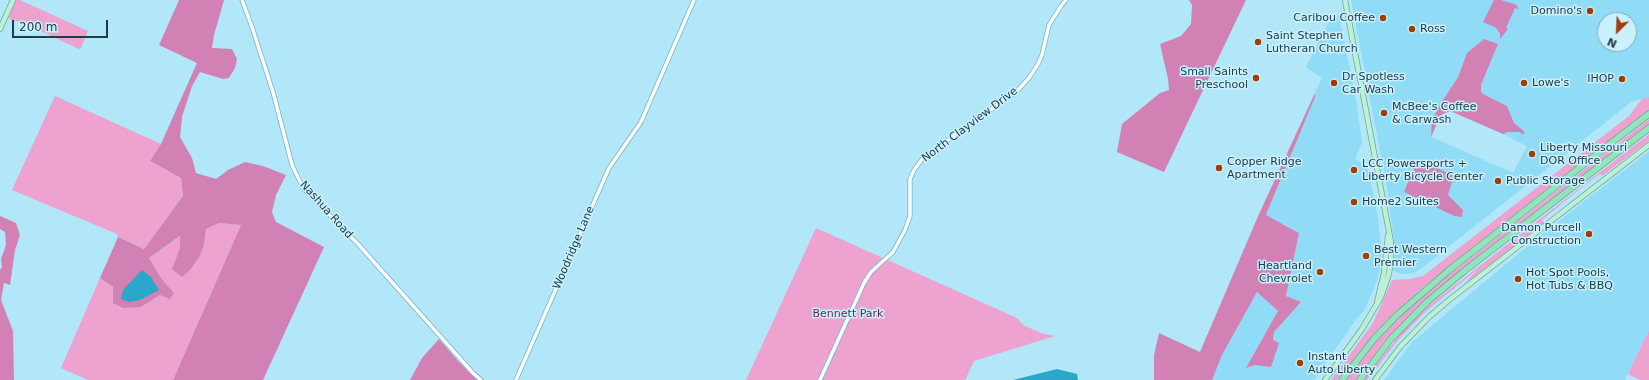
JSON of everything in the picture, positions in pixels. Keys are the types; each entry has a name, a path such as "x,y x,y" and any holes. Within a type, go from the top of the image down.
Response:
{"highway":[{"path":"1342,380 1374,339 1397,314 1448,271 1649,114"},
{"path":"1360,380 1390,340 1427,302 1463,272 1649,128"}],"main road":[{"path":"0,30 13,0"},
{"path":"1325,380 1362,329 1377,302 1384,273 1388,234 1345,0"},
{"path":"1375,380 1400,347 1449,300 1649,145"}],"street":[{"name":"Nashua Road","path":"242,0 273,92 292,165 303,188 358,244 481,380"},
{"name":"Woodridge Lane","path":"516,380 609,168 640,122 694,0"},
{"name":"North Clayview Drive","path":"820,380 864,283 871,272 893,252 905,230 910,216 910,179 914,170 923,158 1017,91 1029,78 1042,55 1049,25 1066,0"}],"shaded area":[{"path":"179,0 224,0 214,35 212,48 232,49 237,59 235,68 229,78 223,79 200,72 192,86 182,117 180,137 192,158 196,173 216,179 228,170 245,162 263,166 286,175 276,195 272,212 276,222 324,247 263,380 173,380 241,225 219,223 206,229 204,245 199,257 190,270 182,277 172,269 180,248 180,236 149,258 161,278 174,293 170,299 160,295 141,307 123,308 113,303 113,287 100,278 118,237 144,249 183,196 181,178 150,161 161,144 197,63 159,45"},
{"path":"1189,0 1246,0 1164,172 1117,152 1122,124 1160,93 1169,90 1160,44 1181,36 1191,24 1192,5"},
{"path":"1351,0 1649,0 1649,97 1631,102 1414,273 1402,274 1393,270 1395,249 1387,187","holes":["1498,44 1481,85 1481,90 1483,94 1507,106 1514,123 1524,131 1524,135 1519,132 1508,132 1503,134 1527,146 1513,173 1432,137 1432,120 1458,77 1467,53","1454,175 1448,195 1462,217 1454,216 1404,192"]},
{"path":"1494,0 1501,0 1517,5 1518,9 1515,8 1506,28 1508,29 1500,39 1500,33 1495,27 1483,22"},
{"path":"1339,15 1356,99 1362,143 1355,159 1367,166 1377,211 1381,245 1381,261 1377,281 1364,311 1357,318 1314,380 1212,380 1222,355 1257,292 1278,311 1247,368 1255,365 1273,340 1274,332 1301,302 1286,296 1299,233 1266,216 1315,97 1315,92 1322,78 1306,67 1328,24 1333,18"},
{"path":"1484,39 1498,44 1481,85 1481,91 1483,94 1507,106 1514,123 1524,131 1524,135 1519,132 1508,132 1503,134 1450,111 1441,115 1431,137 1432,120 1458,77 1467,53"},
{"path":"1315,93 1315,97 1266,215 1299,233 1286,296 1301,302 1274,332 1273,340 1279,343 1271,367 1255,365 1246,368 1278,311 1257,292 1222,355 1212,380 1154,380 1154,355 1159,333 1200,352 1259,214"},
{"path":"1649,151 1649,330 1625,380 1384,380 1411,343 1537,238"},
{"path":"1418,159 1454,176 1448,195 1463,210 1462,217 1454,216 1404,192"},
{"path":"0,216 16,223 20,235 15,250 10,285 4,283 1,300 13,331 14,380 0,380 0,270 2,267 1,259 6,245 5,232 0,229"},
{"path":"142,270 151,277 159,290 140,300 129,302 121,299 123,290"},
{"path":"439,339 477,380 410,380 422,358"},
{"path":"1057,369 1077,374 1078,380 1013,380"}],"green space":[{"path":"16,0 20,0 88,31 81,48 79,49 21,22 11,20 9,17"},
{"path":"55,96 161,144 150,161 181,178 183,196 144,249 118,237 117,234 12,190"},
{"path":"1649,97 1649,110 1422,288 1395,312 1377,331 1337,380 1331,380 1373,323 1392,280 1410,279 1423,276 1629,116 1642,99"},
{"path":"1649,119 1649,124 1436,291 1418,307 1379,350 1358,380 1346,380 1379,337 1422,296"},
{"path":"1649,134 1649,141 1602,176 1600,174 1581,188 1542,220 1545,223 1462,286 1479,268 1424,313 1399,339 1367,380 1364,380 1401,333 1427,307"},
{"path":"219,223 241,225 173,380 88,380 61,368 100,278 141,307 160,295 174,293 161,278 149,258 181,236 180,248 172,269 190,270 204,245 206,229"},
{"name":"Bennett Park","path":"816,228 1017,318 1023,325 1041,333 1055,336 974,361 965,380 746,380"},
{"path":"1649,330 1649,380 1640,380 1628,374"}],"place":[{"name":"Domino's","path":"1590,11"},
{"name":"Caribou Coffee","path":"1383,18"},
{"name":"Ross","path":"1412,29"},
{"name":"Saint Stephen Lutheran Church","path":"1258,42"},
{"name":"Small Saints Preschool","path":"1256,78"},
{"name":"IHOP","path":"1622,79"},
{"name":"Dr Spotless Car Wash","path":"1334,83"},
{"name":"Lowe's","path":"1524,83"},
{"name":"McBee's Coffee & Carwash","path":"1384,113"},
{"name":"Liberty Missouri DOR Office","path":"1532,154"},
{"name":"Copper Ridge Apartment","path":"1219,168"},
{"name":"LCC Powersports + Liberty Bicycle Center","path":"1354,170"},
{"name":"Public Storage","path":"1498,181"},
{"name":"Home2 Suites","path":"1354,202"},
{"name":"Damon Purcell Construction","path":"1589,234"},
{"name":"Best Western Premier","path":"1366,256"},
{"name":"Heartland Chevrolet","path":"1320,272"},
{"name":"Hot Spot Pools, Hot Tubs & BBQ","path":"1518,279"},
{"name":"Instant Auto Liberty","path":"1300,363"}]}
